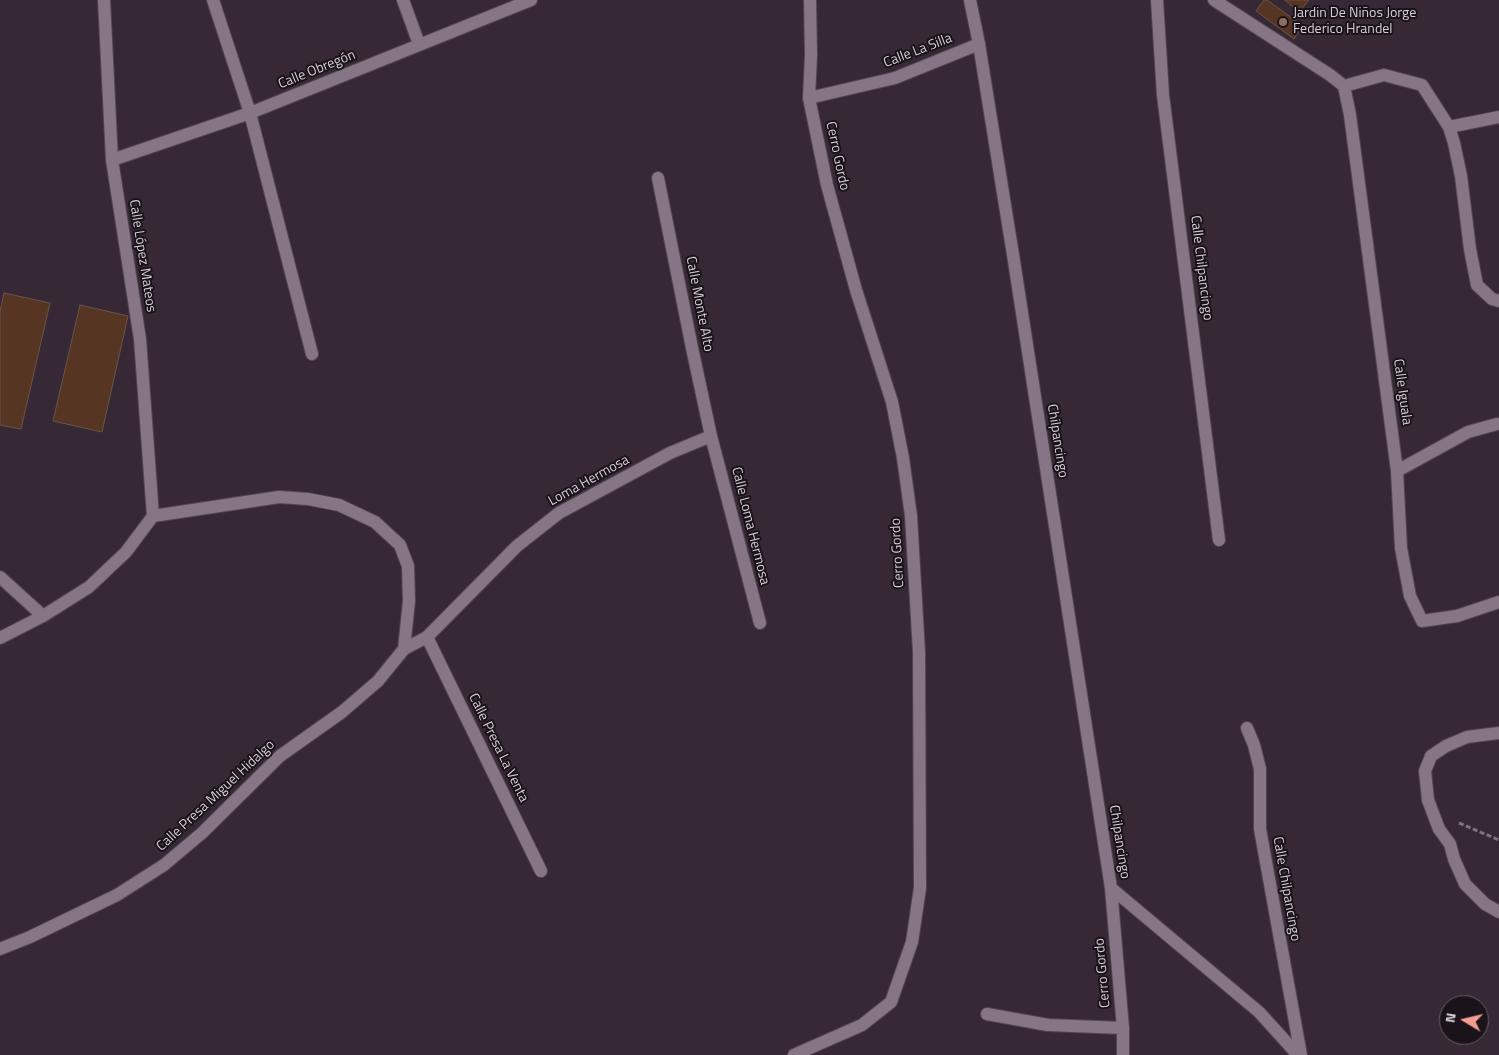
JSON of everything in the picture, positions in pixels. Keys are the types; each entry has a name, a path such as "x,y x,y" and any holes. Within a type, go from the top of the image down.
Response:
{"street":[{"name":"Calle López Mateos","path":"104,0 112,160 140,338 153,516"},
{"path":"213,0 250,113 312,354"},
{"path":"403,0 419,44"},
{"name":"Calle Obregón","path":"112,160 250,113 531,0"},
{"name":"Cerro Gordo","path":"794,1055 862,1025 891,1002 912,942 920,888 919,652 911,516 903,458 892,402 856,290 827,185 809,98 810,0"},
{"name":"Chilpancingo","path":"970,0 979,44 1111,888"},
{"name":"Calle Chilpancingo","path":"1157,0 1164,95 1219,540"},
{"path":"1214,0 1344,86 1384,75 1422,85 1449,127 1454,143 1477,285 1492,299 1499,301"},
{"name":"Calle La Silla","path":"809,98 895,78 979,44"},
{"name":"Calle Iguala","path":"1344,86 1350,115 1397,471 1401,548 1410,596 1422,621 1457,616 1499,602"},
{"path":"1449,127 1499,118"},
{"name":"Calle Monte Alto","path":"658,178 692,348 712,436"},
{"path":"1397,471 1468,432 1498,424"},
{"name":"Calle Loma Hermosa","path":"712,436 760,623"},
{"name":"Loma Hermosa","path":"404,649 427,638 517,546 559,513 670,453 712,436"},
{"path":"0,638 43,616 89,587 126,552 153,516 279,497 308,498 338,506 375,522 400,545 408,566 409,601 404,649"},
{"path":"0,577 43,616"},
{"name":"Calle Presa La Venta","path":"427,638 541,871"},
{"name":"Calle Presa Miguel Hidalgo","path":"0,949 30,937 116,895 164,865 202,833 280,756 342,712 378,681 404,649"},
{"name":"Calle Chilpancingo","path":"1247,728 1254,745 1260,769 1260,829 1299,1055"},
{"path":"1499,733 1468,737 1446,746 1431,756 1425,771 1428,800 1439,829 1450,844 1454,859 1465,884 1485,904 1499,912"},
{"path":"1111,888 1259,1012 1299,1055"},
{"name":"Cerro Gordo","path":"1111,888 1123,1028 1123,1055"},
{"path":"987,1014 1048,1025 1123,1028"}],"path":[{"path":"1434,816 1468,825 1499,840"}],"building":[{"path":"1264,0 1267,0 1303,26 1294,39 1256,11"},
{"path":"1285,0 1309,0 1299,12"},
{"path":"4,293 50,303 21,429 0,425 0,312"},
{"path":"80,305 128,316 102,432 53,421"}],"place":[{"name":"Jardin De Niños Jorge Federico Hrandel","path":"1283,22"}]}
